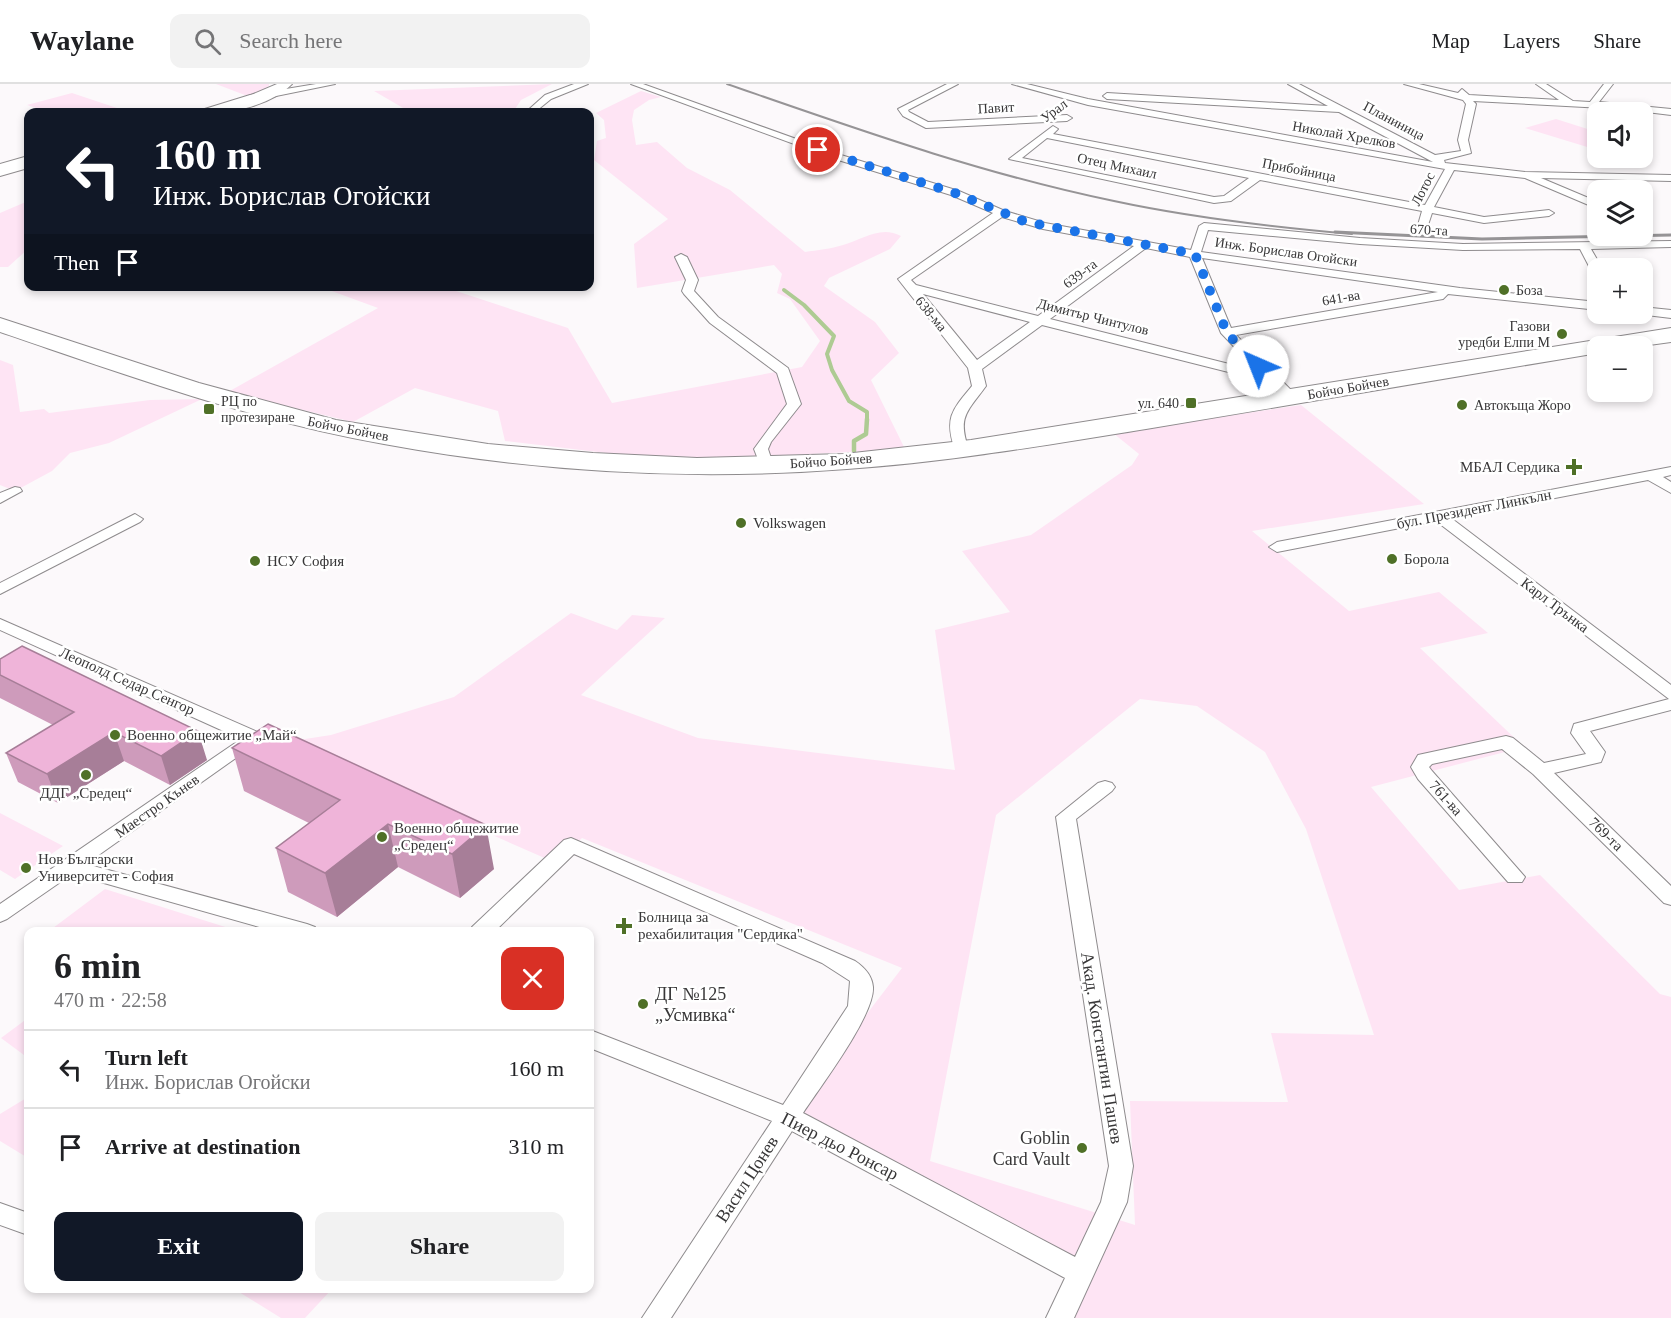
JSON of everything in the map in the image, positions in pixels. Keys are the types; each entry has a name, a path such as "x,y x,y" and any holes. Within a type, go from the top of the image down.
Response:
{"highway":[{"name":"Бойчо Бойчев","path":"0,325 251,406 383,437 499,453 634,464 825,462 962,450 1671,335"}],"street":[{"path":"255,98 273,84"},
{"path":"228,108 286,84"},
{"path":"216,108 331,84"},
{"path":"534,108 539,101 552,94 584,84"},
{"name":"Инж. Борислав Огойски","path":"635,84 838,157 955,193 1001,213 1044,226 1195,254 1460,292 1587,305"},
{"name":"Павит","path":"954,84 903,110 926,125 1067,118"},
{"name":"Николай Хрелков","path":"1016,84 1451,167 1525,175 1671,178"},
{"name":"Урал","path":"1014,159 1111,84"},
{"name":"Планиница","path":"1292,84 1451,167"},
{"path":"1408,84 1467,98 1587,105"},
{"path":"1454,84 1467,98"},
{"path":"1540,84 1570,104"},
{"path":"1594,102 1609,84"},
{"path":"255,98 269,101 272,105"},
{"name":"Лотос","path":"1435,158 1466,153 1463,140 1471,106 1467,98"},
{"path":"1092,99 1345,110"},
{"path":"1653,110 1671,112"},
{"name":"Прибойница","path":"1045,135 1484,220 1549,213"},
{"name":"Отец Михаил","path":"1014,159 1214,200 1227,199 1258,176"},
{"path":"0,167 24,160"},
{"path":"0,172 24,165"},
{"name":"Лотос","path":"1423,225 1428,209 1451,167"},
{"path":"1525,175 1545,186 1587,202"},
{"name":"638-ма","path":"975,369 968,356 908,287 904,279 1001,213"},
{"name":"670-та","path":"1195,254 1201,229 1204,226 1360,241 1463,247 1671,243"},
{"name":"639-та","path":"975,369 1143,245"},
{"path":"1584,246 1590,258"},
{"path":"1195,254 1227,333 1290,398"},
{"path":"681,257 692,280 688,291 714,320 783,371 794,404 789,416 766,437 761,450 766,464"},
{"name":"Димитър Чинтулов","path":"908,287 1270,378"},
{"name":"641-ва","path":"1227,333 1460,292"},
{"path":"1653,312 1671,314"},
{"path":"962,450 955,432 955,422 957,410 979,386 975,369"},
{"name":"бул. Президент Линкълн","path":"1277,547 1671,471"},
{"path":"1650,475 1671,489"},
{"path":"0,499 15,491"},
{"name":"Карл Трънка","path":"1439,516 1671,694"},
{"path":"0,589 135,519"},
{"name":"Леополд Седар Сенгор","path":"0,624 255,738"},
{"path":"1540,770 1594,758 1596,752 1580,733 1581,728 1671,704"},
{"name":"Маестро Кънев","path":"0,914 255,738"},
{"name":"761-ва","path":"1515,877 1420,767 1425,759 1501,741 1512,746 1540,770"},
{"name":"769-та","path":"1540,770 1671,898"},
{"name":"Акад. Константин Пашев","path":"1060,1318 1114,1202 1121,1166 1066,817 1105,787"},
{"name":"Васил Цонев","path":"485,927 571,845 830,957 860,976 864,984 859,1008 656,1318"},
{"path":"70,867 289,927"},
{"name":"Пиер дьо Ронсар","path":"594,1041 788,1117 1081,1273"},
{"path":"0,1214 24,1223"}],"shaded area":[{"path":"216,84 269,84 269,86 250,97"},
{"path":"552,84 521,100 516,108 403,108 374,91"},
{"path":"641,91 661,97 649,100 634,110 632,120 636,145 657,142 687,168 730,190 805,252 838,246 879,232 901,236 890,249 829,278 824,286 875,322 899,353 871,380 905,449 732,458 623,455 505,441 498,411 415,388 353,422 228,392 378,308 332,291 456,291 568,328 612,403 802,367 820,341 790,299 777,293 782,274 774,265 637,288 634,244 668,219 594,160 597,141 606,138 604,120 596,113"},
{"path":"72,93 117,108 38,108 27,105"},
{"path":"1556,119 1587,129 1587,147 1525,128"},
{"path":"24,203 24,253 8,267 0,267 0,213"},
{"path":"0,360 13,365 20,412 44,409 49,413 150,400 202,399 109,443 70,453 52,471 15,491 0,485"},
{"path":"1301,405 1424,504 1252,531 1349,611 1439,592 1488,633 1420,648 1524,747 1371,787 1459,890 1540,875 1660,994 1671,997 1671,1318 1060,1318 1080,1273 788,1117 902,968 582,838 556,863 275,740 292,741 331,735 454,697 571,613 617,630 632,615 665,618 581,695 698,738 955,770 935,630 1010,612 962,551 1031,535 1132,465 1139,454 1113,433","holes":["1140,699 1197,706 1265,752 1306,829 1374,1035 1271,1033 1288,1102 1130,1101 1135,1225 930,1161 996,815"]},
{"path":"0,813 63,846 15,879 0,870"},
{"path":"105,889 225,927 54,927"},
{"path":"24,1021 24,1055 1,1038"},
{"path":"24,1099 24,1156 0,1141 0,1114"},
{"path":"240,1293 328,1293 305,1318 281,1318"}],"building":[{"path":"22,646 198,731 161,756 114,732 47,774 6,753 74,712 0,675 0,659"},
{"path":"268,724 486,825 452,854 388,824 325,873 276,848 340,800 232,748"}],"waterway":[{"path":"784,290 804,305 834,336 827,354 832,370 849,401 867,412 867,419"},
{"path":"854,451 854,441 866,434 867,419"}],"railway":[{"path":"727,84 919,149 1065,190 1203,217 1352,234"},
{"path":"1335,232 1482,239 1671,235"}],"place":[{"name":"Боза","path":"1504,290"},
{"name":"Газови уредби Елпи М","path":"1562,334"},
{"name":"ул. 640","path":"1191,403"},
{"name":"Автокъща Жоро","path":"1462,405"},
{"name":"РЦ по протезиране","path":"209,409"},
{"name":"МБАЛ Сердика","path":"1574,467"},
{"name":"Volkswagen","path":"741,523"},
{"name":"Борола","path":"1392,559"},
{"name":"НСУ София","path":"255,561"},
{"name":"Военно общежитие „Май“","path":"115,735"},
{"name":"ДДГ „Средец“","path":"86,775"},
{"name":"Военно общежитие „Средец“","path":"382,837"},
{"name":"Нов Български Университет - София","path":"26,868"},
{"name":"Болница за рехабилитация \"Сердика\"","path":"624,926"},
{"name":"ДГ №125 „Усмивка“","path":"643,1004"},
{"name":"Goblin Card Vault","path":"1082,1148"}],"route":[{"path":"818,150 955,193 1026,222 1195,254 1227,333 1258,366"}]}
